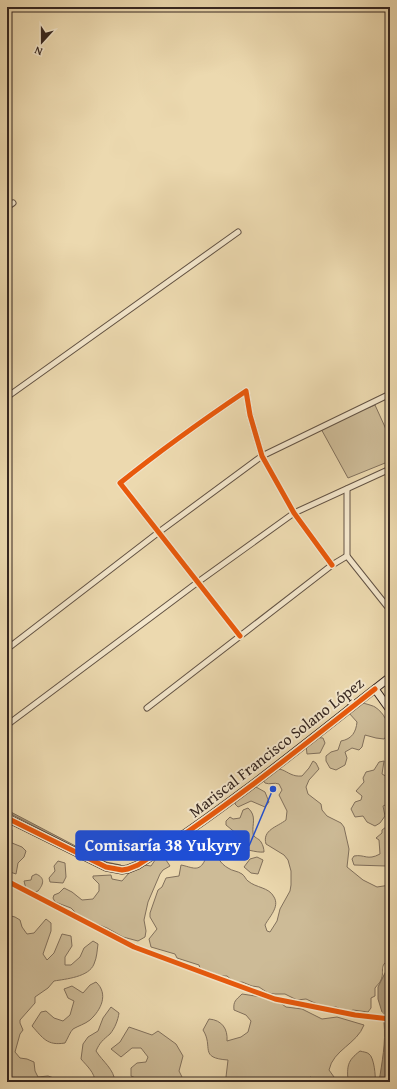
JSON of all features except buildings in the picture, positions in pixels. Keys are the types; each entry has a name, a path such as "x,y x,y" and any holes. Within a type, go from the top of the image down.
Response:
{"street":[{"path":"7,207 12,203"},
{"path":"7,397 238,232"},
{"path":"240,636 120,483 182,434 246,391 250,415 262,456 294,513 332,565"},
{"path":"7,649 159,532 262,456 390,394"},
{"path":"7,725 198,582 294,513 390,469"},
{"path":"347,489 347,556 390,610"},
{"path":"147,708 332,565 347,556"},
{"name":"Mariscal Francisco Solano López","path":"7,818 95,863 115,870 128,869 138,865 200,824 289,758 390,677"},
{"path":"375,689 390,710"}],"shaded area":[{"path":"375,405 390,438 390,461 348,478 320,427"},
{"path":"353,700 378,709 385,718 389,733 384,739 365,735 362,747 359,750 352,748 345,752 347,758 345,765 336,770 330,768 326,761 326,756 331,752 338,750 341,741 351,737 356,729 357,722 349,713 347,705"},
{"path":"310,737 323,738 325,743 320,753 307,754 306,745"},
{"path":"313,761 319,769 309,780 306,787 308,794 321,804 322,810 327,816 341,823 344,827 349,849 347,867 363,880 377,887 390,885 390,959 383,966 382,977 375,988 375,996 371,998 371,1008 368,1012 353,1010 348,1012 336,1007 326,1008 306,999 297,1000 285,994 268,993 259,987 242,982 235,983 227,976 221,976 200,968 199,965 177,958 175,954 151,947 149,939 157,929 150,917 150,913 158,890 162,887 166,878 179,876 181,865 198,868 203,864 205,860 203,856 193,858 190,857 189,854 192,845 200,844 211,848 219,860 228,868 240,873 251,883 266,889 272,894 276,904 265,925 267,931 270,932 277,921 280,909 290,891 291,871 288,860 284,855 266,844 266,835 271,829 286,820 287,811 279,795 282,790 279,784 267,784 263,780 269,773 279,769 296,776 302,776"},
{"path":"384,761 382,774 389,778 390,803 383,806 385,816 380,823 375,826 367,822 363,816 355,817 351,809 355,802 361,800 362,796 356,791 364,782 363,778 366,772 374,770 379,762"},
{"path":"246,786 256,787 265,792 269,802 265,807 251,801 238,807 235,804 238,796"},
{"path":"248,808 251,811 254,820 253,835 261,842 264,852 234,847 228,852 222,850 222,847 225,845 229,846 236,840 237,834 226,825 226,821 230,817 233,819 240,818 243,810"},
{"path":"7,810 106,862 121,866 105,863 7,812"},
{"path":"7,823 12,830 12,843 22,847 26,851 24,857 18,863 16,874 7,871"},
{"path":"386,827 390,830 390,869 386,866 354,865 352,859 354,856 372,857 380,854 379,840 376,838"},
{"path":"162,850 166,850 166,860 170,866 163,870 160,874 148,902 144,920 146,931 145,937 138,941 123,937 107,928 81,918 71,908 55,902 53,898 54,895 59,893 64,888 82,900 93,899 99,891 99,884 93,876 111,875 112,879 122,881 136,865 151,866"},
{"path":"257,857 263,860 258,874 251,873 244,867 250,859"},
{"path":"58,861 65,863 66,877 63,883 50,882 49,878 55,871 54,866"},
{"path":"36,874 43,882 40,889 35,892 26,889 24,881 31,880 32,876"},
{"path":"7,915 20,920 22,927 27,934 34,933 46,919 51,923 51,931 43,954 47,960 54,953 62,934 71,936 72,946 65,957 65,965 71,965 80,957 84,948 93,941 98,944 96,959 94,964 87,972 77,977 54,981 48,988 35,997 35,1003 20,1020 23,1030 20,1034 15,1052 20,1058 34,1062 35,1071 38,1077 48,1076 54,1078 54,1082 7,1082"},
{"path":"390,954 390,1013 382,1012 378,999 378,987 387,969"},
{"path":"96,982 100,987 103,997 100,1007 90,1020 73,1029 65,1043 59,1044 46,1040 32,1026 41,1012 46,1011 54,1018 63,1021 70,1015 74,1001 68,998 64,989 72,986 83,993 90,985"},
{"path":"242,994 275,999 286,1007 302,1009 322,1019 337,1017 364,1025 361,1032 335,1057 331,1063 329,1070 334,1077 333,1082 316,1082 311,1077 296,1082 229,1082 226,1077 228,1060 213,1057 210,1054 203,1030 209,1019 221,1023 225,1029 227,1041 241,1037 248,1032 251,1021 246,1015 234,1010 237,999"},
{"path":"111,1007 119,1013 115,1027 112,1032 100,1043 96,1051 113,1073 115,1082 95,1082 92,1073 81,1059 83,1044 88,1037 98,1031 103,1018"},
{"path":"384,1022 390,1023 390,1082 379,1082 384,1045"},
{"path":"129,1027 152,1035 158,1031 176,1044 183,1056 179,1071 184,1081 189,1082 144,1082 131,1076 131,1068 137,1063 146,1062 148,1057 141,1048 132,1048 121,1057 111,1049 120,1042"},
{"path":"360,1051 371,1056 374,1067 375,1082 348,1082 350,1061"}],"waterway":[{"path":"390,978 387,988 390,1019"}],"cycle path":[{"path":"240,636 120,483 151,459 246,391 250,415 262,456 294,513 332,565"},
{"path":"7,818 106,867 122,870 128,869 138,865 199,824 288,758 375,689"},
{"path":"7,881 134,947 275,999 355,1015 390,1019"}],"place":[{"name":"Comisaría 38 Yukyry","path":"273,789"}]}
